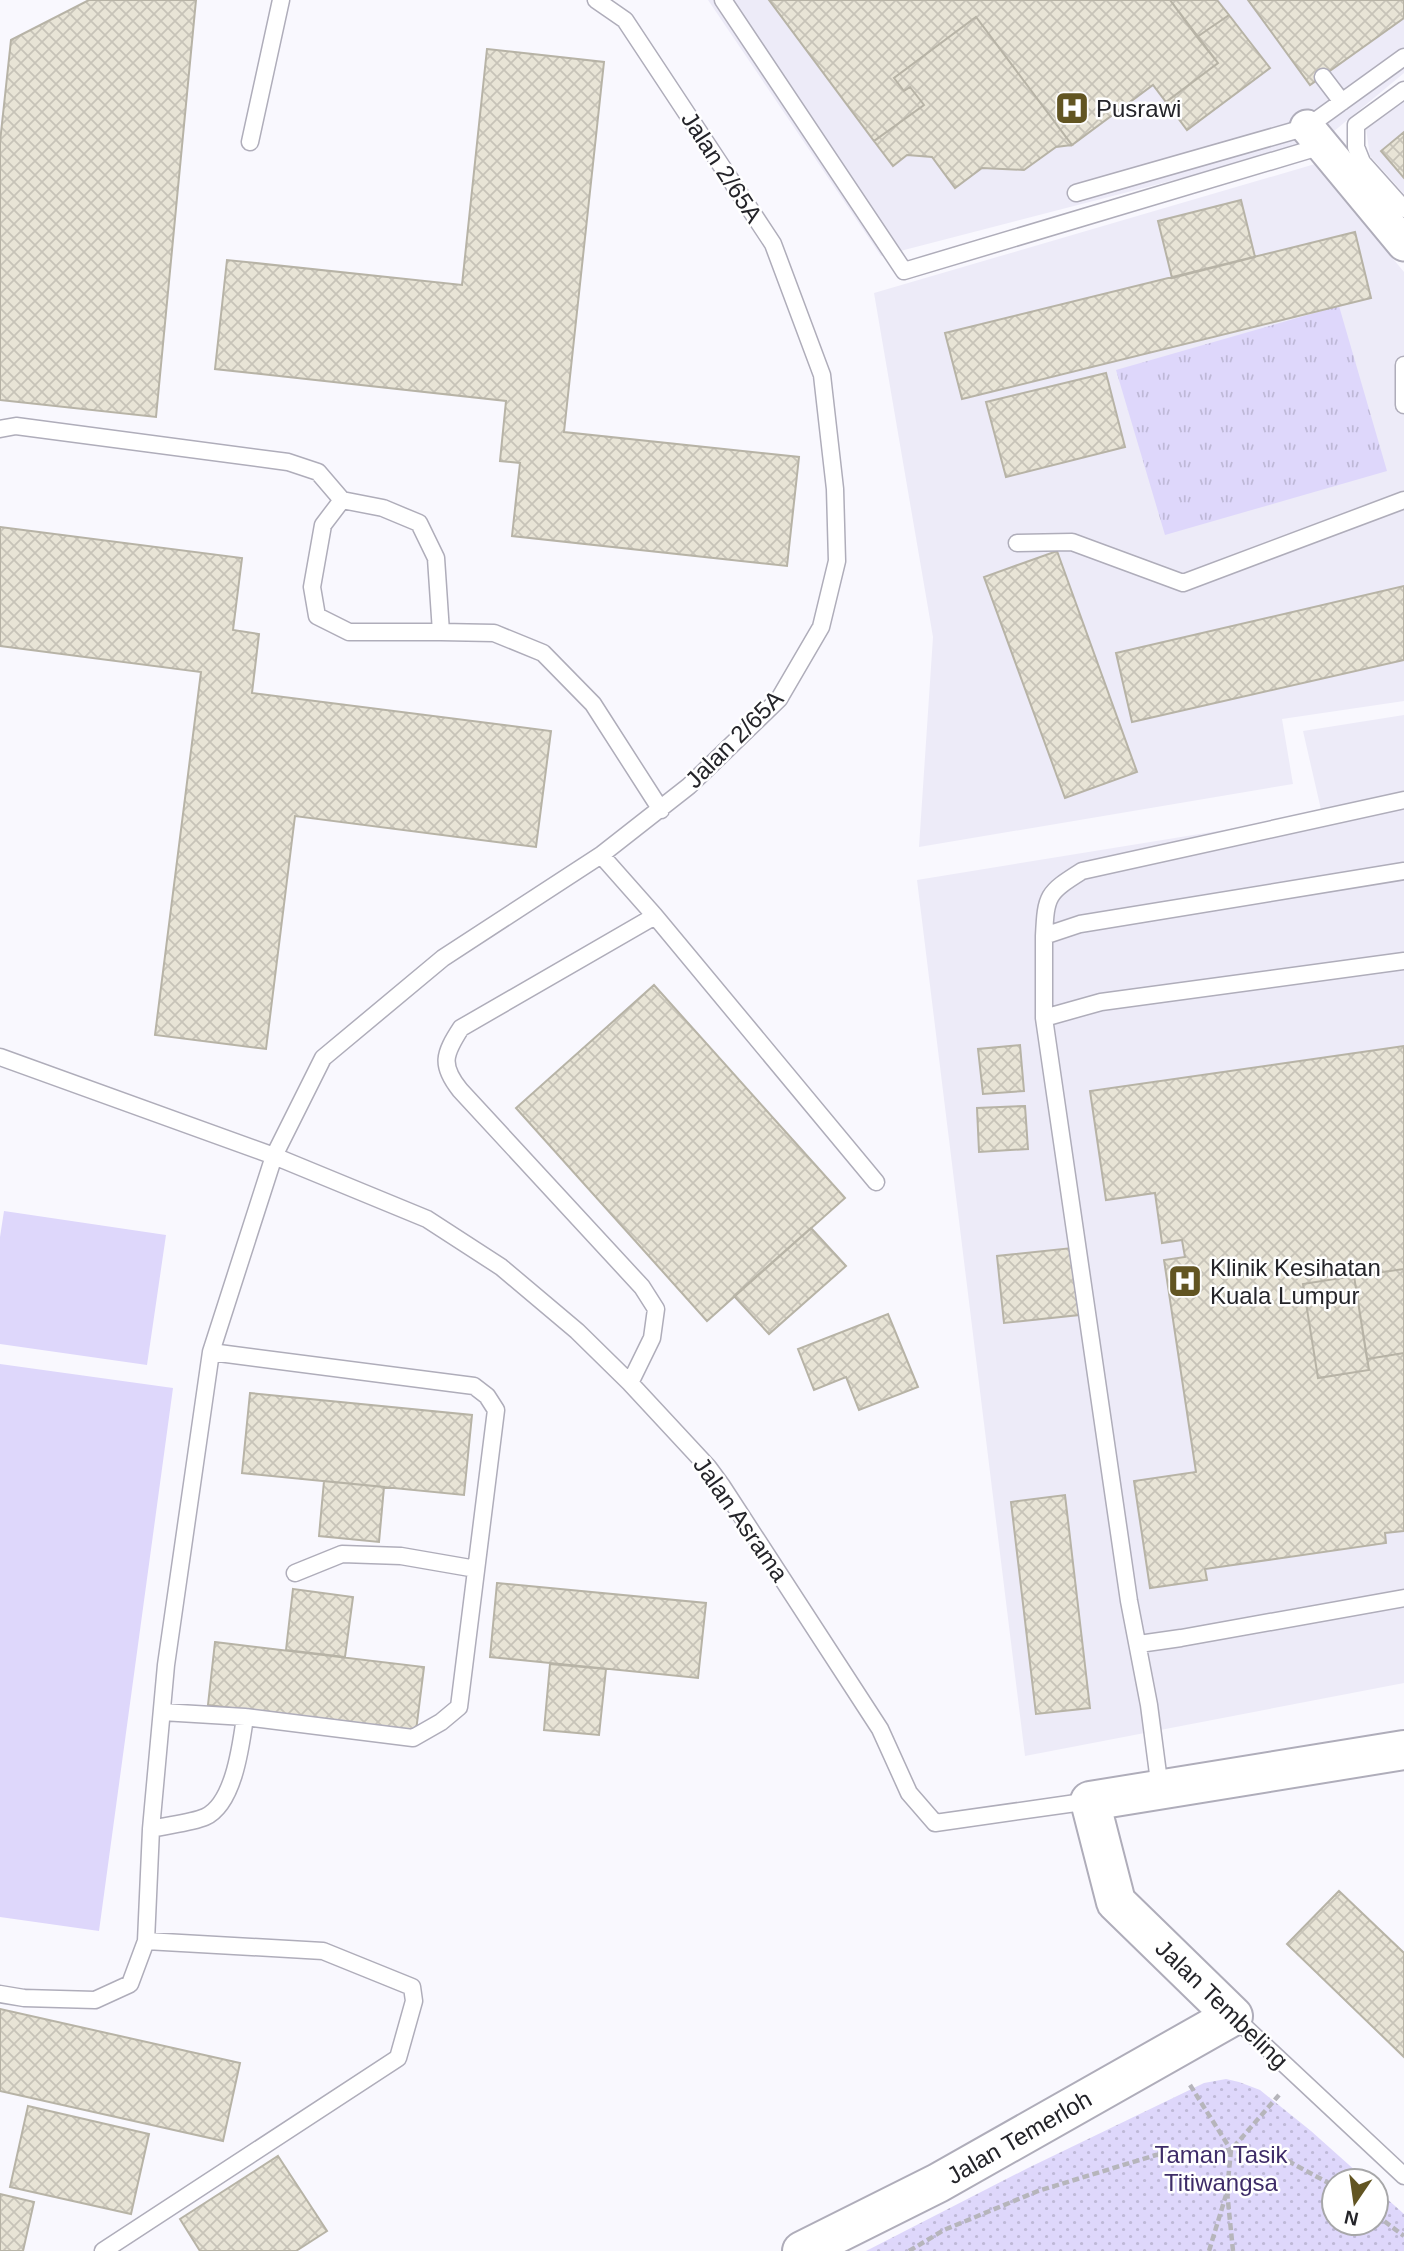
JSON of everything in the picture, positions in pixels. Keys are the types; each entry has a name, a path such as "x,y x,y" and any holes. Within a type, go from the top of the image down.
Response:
{"street":[{"path":"1315,136 1404,244"},
{"path":"1090,1801 1404,1750"},
{"name":"Jalan Tembeling","path":"1090,1801 1116,1902 1233,2016"},
{"name":"Jalan Temerloh","path":"802,2251 938,2183 1233,2016"}],"lane":[{"path":"250,142 281,0"},
{"name":"Jalan 2/65A","path":"0,1994 95,2000 130,1984 146,1941 151,1829 166,1665 211,1352 274,1156 323,1058 443,958 601,855 689,786 779,699 821,627 837,561 835,489 822,375 773,244 625,20 596,0"},
{"path":"723,0 904,271 1315,136 1342,102 1404,57"},
{"path":"1323,77 1342,102"},
{"path":"1404,90 1356,125 1356,147 1362,162 1404,209"},
{"path":"1076,193 1315,136"},
{"path":"1404,365 1404,405"},
{"path":"0,429 16,426 288,462 318,472 342,500 383,508 419,523 436,558 441,632"},
{"path":"342,500 323,525 312,587 317,616 349,632 494,633 543,653 593,704 661,810"},
{"path":"1017,543 1072,541 1183,583 1404,500"},
{"path":"1160,1789 1149,1704 1129,1601 1044,1018 1045,906 1057,887 1082,871 1404,800"},
{"path":"601,855 876,1181"},
{"path":"1044,936 1080,924 1404,871"},
{"path":"630,1383 652,1338 656,1309 642,1287 460,1090 447,1074 447,1060 450,1044 461,1028 655,916"},
{"path":"1044,1018 1101,1002 1404,961"},
{"name":"Jalan Asrama","path":"0,1057 274,1156 427,1219 501,1267 577,1331 708,1467 880,1729 909,1793 935,1823 1090,1801"},
{"path":"162,1712 245,1717 413,1738 441,1722 458,1707 496,1410 487,1396 474,1386 211,1352"},
{"path":"295,1573 342,1554 401,1556 476,1569"},
{"path":"1139,1644 1181,1639 1404,1598"},
{"path":"151,1829 207,1816 225,1799 240,1750 245,1717"},
{"path":"103,2251 398,2058 414,2001 412,1987 323,1951 146,1941"},
{"name":"Jalan Tembeling","path":"1233,2016 1404,2176"}],"path":[{"path":"1184,2076 1231,2150"},
{"path":"1209,2251 1227,2191 1231,2150 1282,2092"},
{"path":"909,2251 944,2230 1038,2191 1156,2155 1231,2150 1288,2161 1320,2178"},
{"path":"1227,2191 1233,2251"}],"shaded area":[{"name":"Pusrawi","path":"708,0 1404,0 1404,73 1321,142 881,256"},
{"path":"1404,101 1404,194 1370,156 1366,129"},
{"path":"1315,164 1404,272 1404,701 1282,719 1293,784 919,847 933,637 874,293"},
{"name":"Klinik Kesihatan Kuala Lumpur","path":"1404,715 1404,1683 1025,1756 917,880 1322,814 1303,731"}],"green space":[{"path":"1339,306 1387,471 1165,535 1116,370"},
{"path":"4,1211 166,1235 147,1365 0,1344 0,1237"},
{"path":"0,1364 173,1388 99,1931 0,1917"},
{"name":"Taman Tasik Titiwangsa","path":"1226,2079 1260,2090 1351,2167 1320,2167 1320,2237 1390,2237 1390,2202 1404,2214 1404,2251 866,2251 1028,2168 1204,2083"}],"building":[{"path":"89,0 196,0 156,417 0,400 0,142 11,40"},
{"path":"769,0 1170,0 1218,63 1166,102 1153,85 1072,145 976,17 894,78 904,91 910,87 924,105 874,141"},
{"path":"1170,0 1217,0 1229,15 1197,37"},
{"path":"1248,0 1404,0 1404,18 1310,85"},
{"path":"1229,15 1270,68 1187,130 1166,102 1218,63 1197,37"},
{"path":"976,17 1072,145 1056,147 1024,170 982,168 955,188 932,157 907,155 893,166 874,141 924,105 910,87 904,91 894,78"},
{"path":"487,49 604,62 564,432 799,457 787,566 512,536 520,463 500,461 506,401 215,369 227,260 462,285"},
{"path":"1404,132 1404,178 1381,151"},
{"path":"1241,200 1255,257 1172,278 1158,221"},
{"path":"1355,232 1371,298 962,399 945,333"},
{"path":"1106,373 1125,447 1006,477 986,402"},
{"path":"0,527 242,558 233,630 259,634 252,693 551,731 536,847 295,816 266,1049 155,1035 201,672 0,646"},
{"path":"1057,551 1137,772 1065,798 984,577"},
{"path":"1404,586 1404,660 1132,722 1116,653"},
{"path":"654,985 845,1198 707,1321 516,1108"},
{"path":"1020,1045 1024,1091 983,1094 978,1049"},
{"path":"1404,1046 1404,1531 1385,1533 1386,1543 1205,1569 1207,1580 1150,1588 1134,1481 1196,1472 1164,1260 1185,1257 1182,1240 1162,1243 1155,1193 1106,1200 1090,1091"},
{"path":"1025,1106 1028,1149 979,1152 977,1108"},
{"path":"811,1228 846,1266 769,1334 734,1296"},
{"path":"1072,1248 1079,1315 1004,1323 997,1256"},
{"path":"1404,1269 1404,1353 1367,1359 1354,1276"},
{"path":"1354,1276 1369,1370 1318,1378 1303,1284"},
{"path":"888,1314 918,1387 859,1410 846,1377 814,1390 798,1349"},
{"path":"250,1393 472,1415 464,1495 242,1473"},
{"path":"324,1481 384,1487 379,1542 319,1536"},
{"path":"1065,1495 1090,1708 1036,1714 1011,1502"},
{"path":"497,1583 706,1603 698,1678 490,1657"},
{"path":"293,1589 353,1597 345,1657 286,1650"},
{"path":"215,1642 424,1667 416,1731 208,1705"},
{"path":"550,1664 606,1669 599,1735 544,1730"},
{"path":"1339,1891 1404,1953 1404,2057 1287,1944"},
{"path":"0,2009 240,2063 223,2141 0,2091"},
{"path":"28,2106 149,2134 131,2214 10,2187"},
{"path":"278,2156 327,2231 296,2251 200,2251 180,2219"},
{"path":"0,2194 34,2202 23,2251 0,2251"}],"place":[{"name":"Pusrawi","path":"1072,108"},
{"name":"Klinik Kesihatan Kuala Lumpur","path":"1185,1281"}]}
